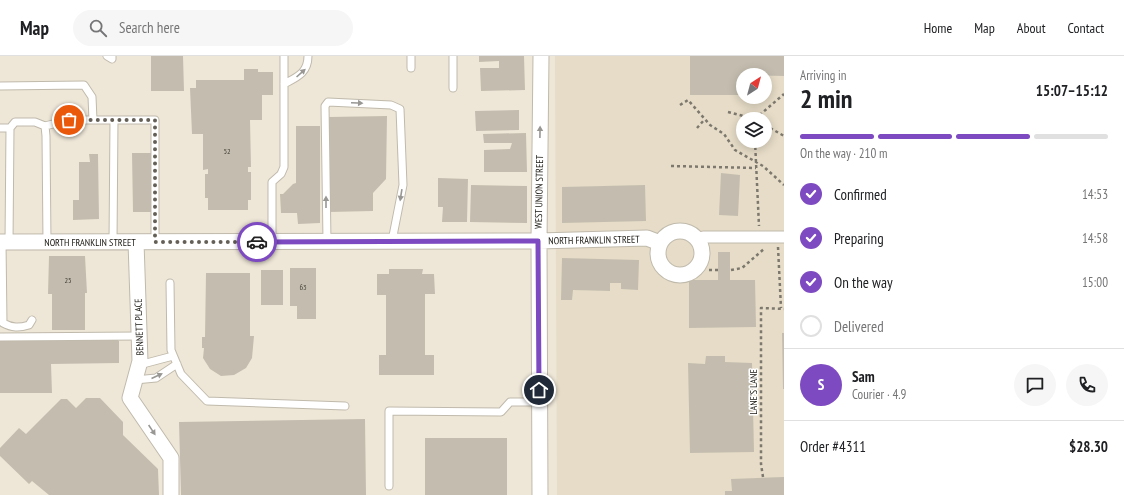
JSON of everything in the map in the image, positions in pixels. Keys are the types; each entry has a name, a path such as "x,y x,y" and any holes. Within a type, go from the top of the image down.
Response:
{"street":[{"name":"WEST UNION STREET","path":"540,495 538,241 541,56"},
{"path":"703,237 781,237"},
{"name":"NORTH FRANKLIN STREET","path":"4,242 538,241 647,238 660,243"},
{"name":"BENNETT PLACE","path":"136,242 139,336 138,365 130,398 171,458 171,495"}],"lane":[{"path":"107,56 112,59 112,56"},
{"path":"272,242 272,182 281,174 284,167 284,56"},
{"path":"284,84 296,78 306,69 308,65 308,56"},
{"path":"411,56 411,68"},
{"path":"453,56 453,88"},
{"path":"0,86 84,85 92,97 93,120"},
{"path":"326,242 325,106 328,102 391,105 400,109 403,185 392,241"},
{"path":"32,320 29,325 20,327 10,327 3,323 4,242 11,232 10,128 15,122 35,122 45,126 69,120 155,120 155,242"},
{"path":"113,242 114,120"},
{"path":"45,126 49,232 47,242"},
{"path":"0,128 10,128"},
{"path":"170,283 171,350 181,374 207,401 345,406"},
{"path":"0,337 139,336"},
{"path":"138,365 173,356"},
{"path":"135,380 156,378 177,364"},
{"path":"389,486 389,411 501,412 510,402 539,402"}],"path":[{"path":"763,112 784,94"},
{"path":"680,106 688,100 705,119 724,134 735,150 755,161 784,185"},
{"path":"728,112 736,114"},
{"path":"697,128 705,119"},
{"path":"772,129 784,136"},
{"path":"755,148 760,237"},
{"path":"671,166 756,168"},
{"path":"730,270 742,268 781,237"},
{"path":"781,237 782,309"},
{"path":"708,270 718,270"},
{"name":"LANE'S LANE","path":"763,477 761,308 782,309"}],"shaded area":[{"path":"555,56 784,56 784,495 557,495"}],"building":[{"path":"151,56 183,56 184,91 151,91"},
{"path":"479,56 524,56 525,90 481,91 480,68 499,68 499,61 479,62"},
{"path":"690,56 784,56 784,76 772,76 772,68 736,68 736,95 690,95"},
{"path":"244,69 258,69 258,72 273,72 273,95 262,95 262,120 250,120 251,167 248,167 248,172 251,172 251,200 248,200 248,210 208,210 208,198 205,198 205,174 208,174 208,169 203,170 203,134 192,134 190,88 196,88 196,80 244,80"},
{"path":"519,110 519,130 476,131 475,111"},
{"path":"387,116 386,179 373,193 373,211 329,212 329,117"},
{"path":"296,126 320,126 320,223 298,224 297,213 281,213 280,194 283,194 296,183"},
{"path":"526,133 527,172 484,172 484,150 510,149 512,143 484,143 483,134"},
{"path":"132,153 151,153 152,212 133,212"},
{"path":"89,154 98,154 99,219 73,220 73,200 79,200 79,162 90,162"},
{"path":"721,173 740,175 738,216 719,215"},
{"path":"438,178 468,179 467,222 442,222 443,207 438,207"},
{"path":"471,185 527,186 527,223 470,222"},
{"path":"645,185 646,221 562,223 562,187"},
{"path":"718,252 730,252 730,280 755,280 756,327 689,328 689,280 718,280"},
{"path":"49,256 85,256 87,293 85,293 85,330 52,330 52,294 48,294"},
{"path":"562,258 639,260 638,290 621,289 621,283 610,283 610,291 573,290 572,300 561,300"},
{"path":"290,268 316,268 316,319 297,319 297,306 290,306"},
{"path":"389,269 423,269 422,274 434,274 435,294 425,294 425,355 434,355 434,375 379,375 379,355 386,355 386,295 377,295 377,274 389,274"},
{"path":"261,270 283,270 283,305 261,305"},
{"path":"206,273 250,273 250,336 254,336 252,358 246,368 234,375 221,376 210,369 203,358 204,348 202,348 202,337 205,337"},
{"path":"782,333 784,333 784,389 783,389"},
{"path":"0,338 115,338 119,341 119,363 51,364 52,393 0,393"},
{"path":"706,356 725,356 725,362 752,363 754,452 690,453 688,363 705,364"},
{"path":"86,398 100,398 123,422 123,435 158,469 159,495 49,495 32,481 29,484 0,456 0,448 19,428 26,434 61,399 67,399 76,408"},
{"path":"365,419 366,495 181,495 179,422"},
{"path":"425,438 507,438 507,495 425,495"},
{"path":"784,477 784,495 725,495 725,491 732,491 731,479"}],"way so far":[{"path":"69,120 155,120 155,242 257,242"}],"route":[{"path":"257,242 538,241 539,390"}]}
